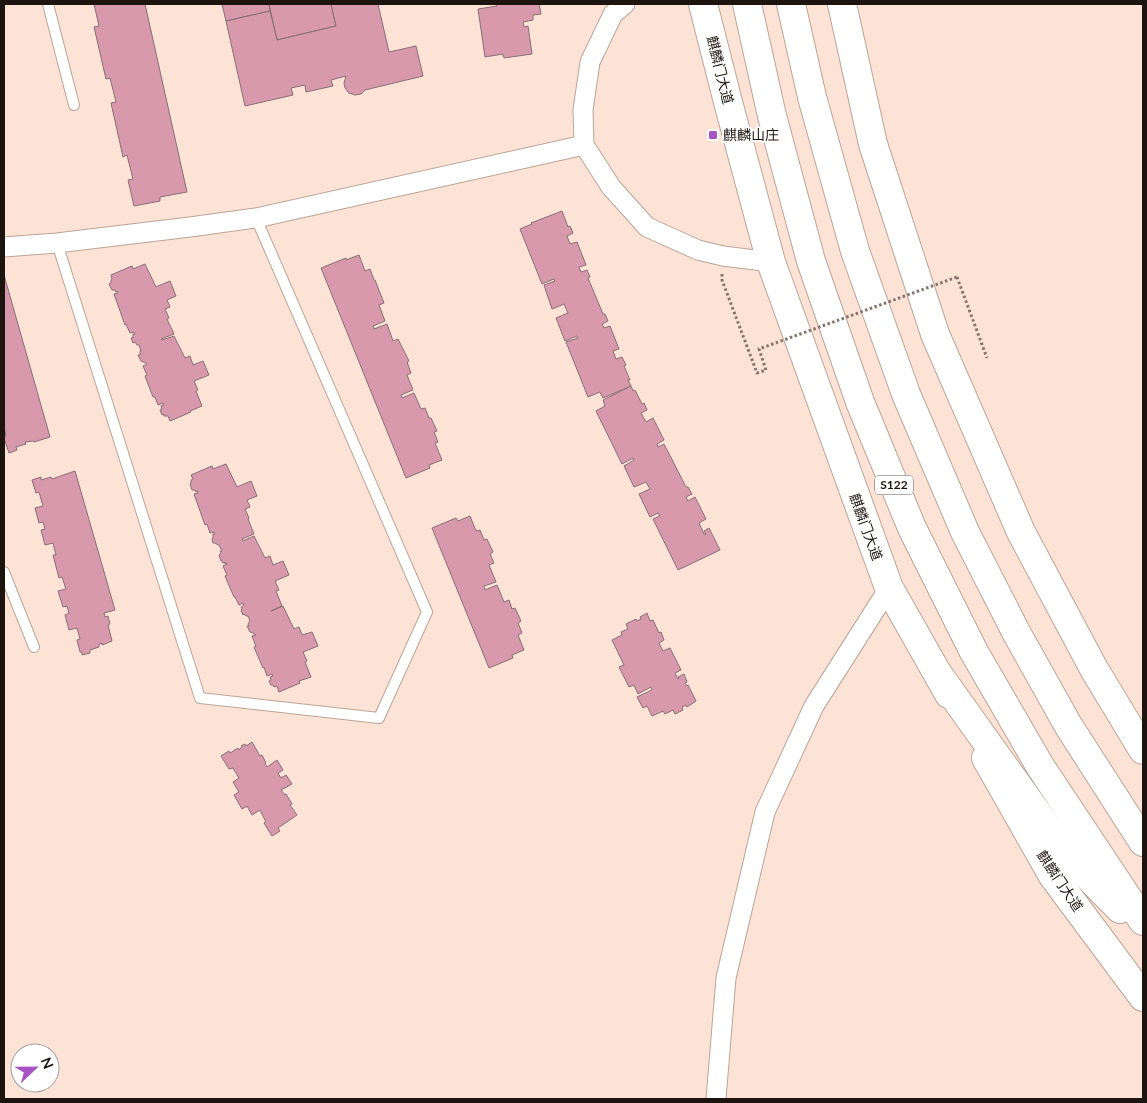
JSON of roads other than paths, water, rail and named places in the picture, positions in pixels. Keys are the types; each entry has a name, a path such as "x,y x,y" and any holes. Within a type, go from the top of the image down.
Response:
{"main road":[{"name":"麒麟门大道","path":"704,4 771,262 889,588 1053,876 1143,997"},
{"name":"S122","path":"747,4 772,116 811,261 860,402 912,528 974,652 1040,766 1143,921"},
{"path":"791,4 812,97 854,251 906,394 965,532 1016,632 1068,725 1143,842"},
{"path":"842,4 873,144 935,334 1021,532 1094,669 1143,750"},
{"path":"938,674 1068,856 1143,934"}],"street":[{"path":"625,4 613,14 590,62 582,110 584,145 611,187 647,227 698,250 723,256 771,262"},
{"path":"4,247 57,243 256,218 584,145"},
{"path":"716,1099 726,978 765,812 814,706 889,588"}],"lane":[{"path":"48,4 74,105"},
{"path":"57,243 200,698 379,718 427,612 256,218"},
{"path":"4,572 34,647"}],"place":[{"name":"麒麟山庄","path":"713,135"}]}
